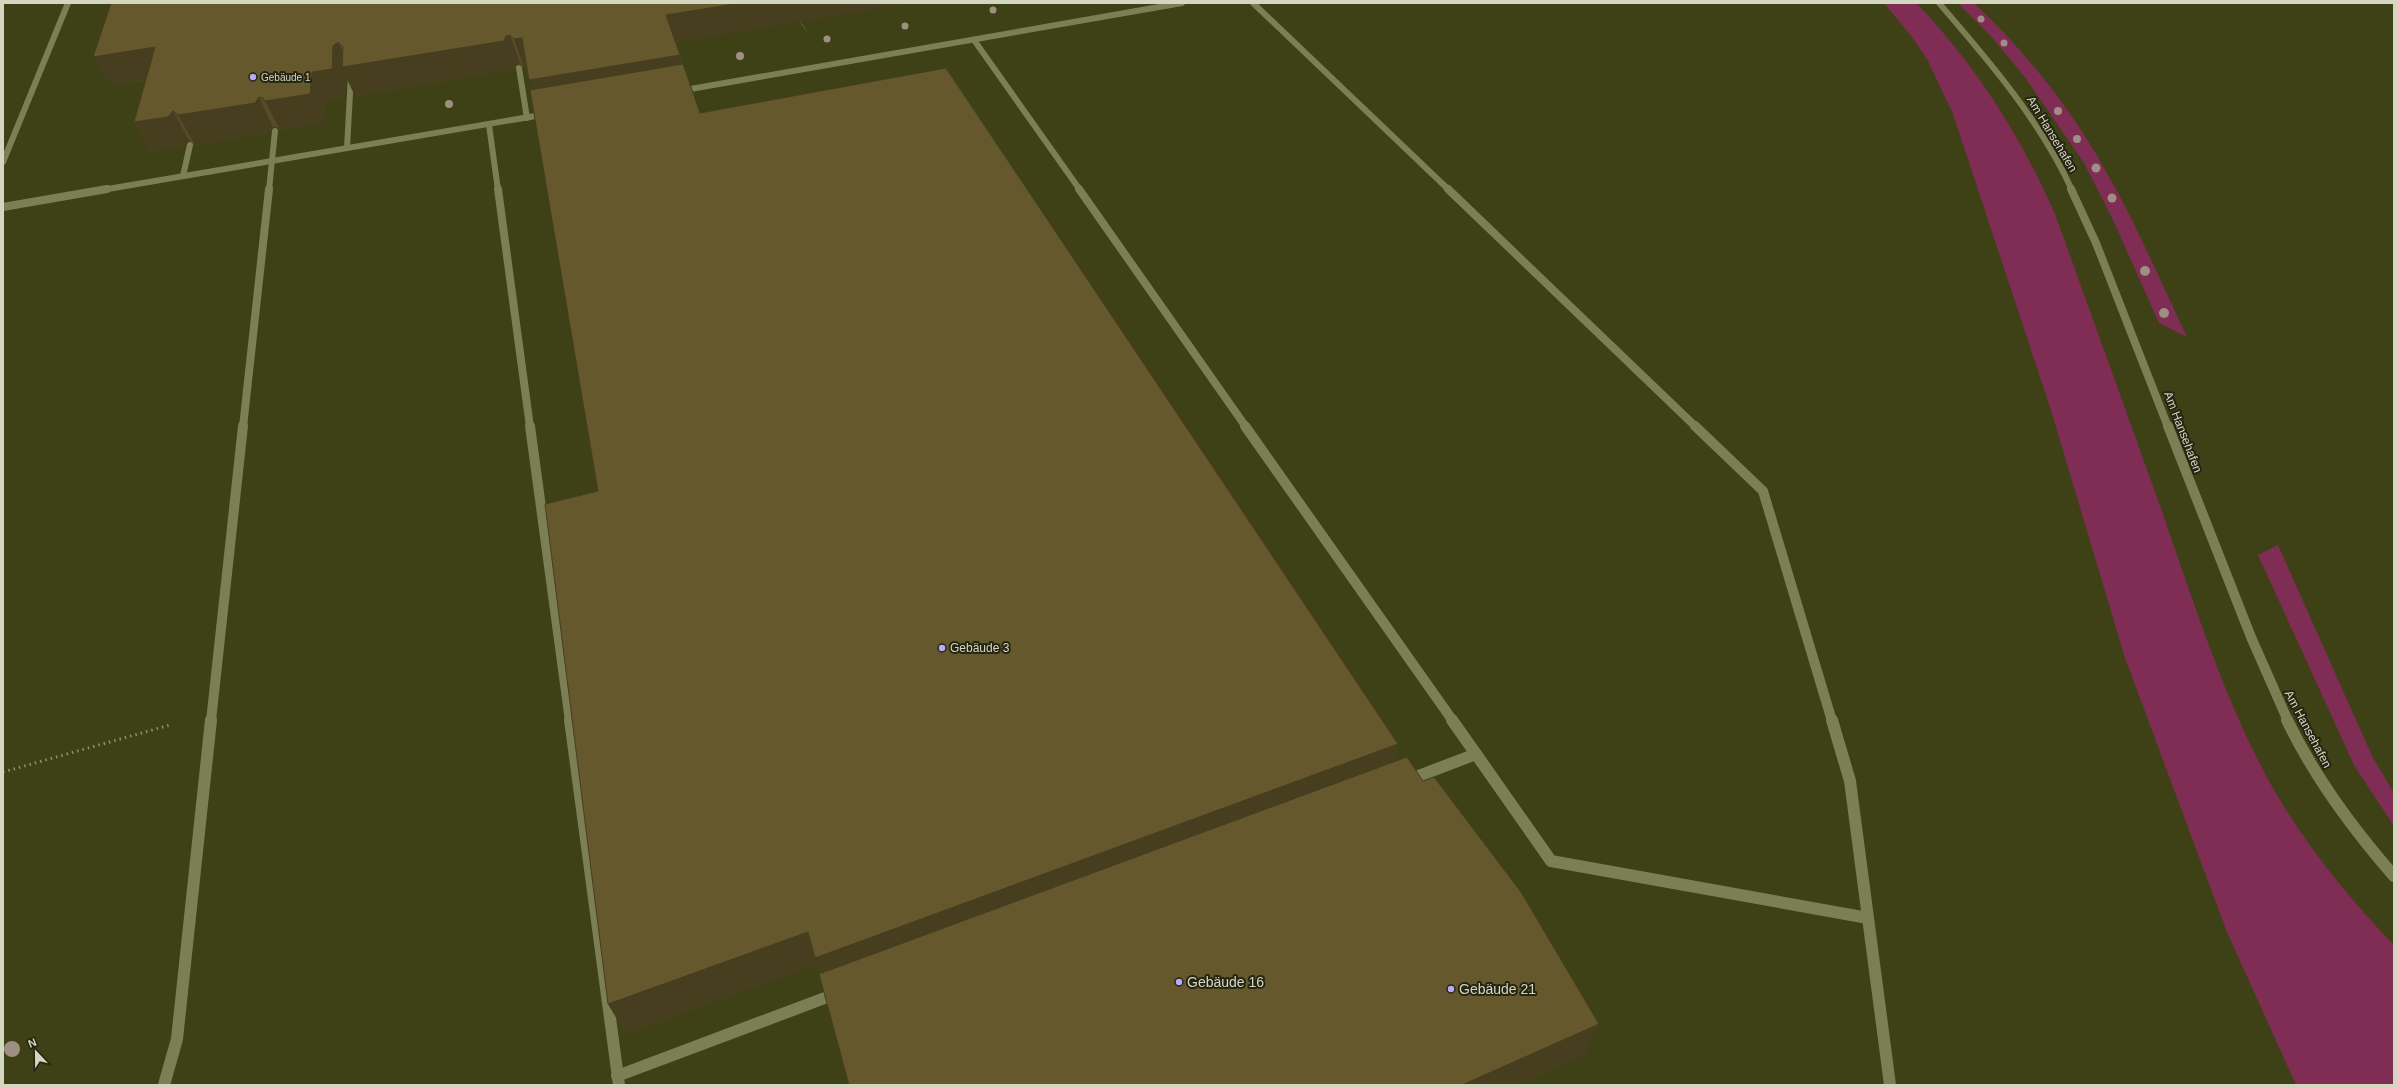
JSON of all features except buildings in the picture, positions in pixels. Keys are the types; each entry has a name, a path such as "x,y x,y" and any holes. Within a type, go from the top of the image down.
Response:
{"street":[{"path":"3,162 68,3"},
{"path":"668,93 1182,3"},
{"path":"1253,3 1763,491 1850,781 1890,1085"},
{"name":"Am Hansehafen","path":"1938,3 1985,54 2000,74 2030,117 2064,173 2096,243 2251,637 2274,691 2302,748 2323,783 2349,822 2394,876"},
{"path":"974,40 1551,861 1868,918"},
{"path":"519,68 527,118"},
{"path":"347,148 351,75"},
{"path":"3,207 558,112"},
{"path":"489,124 618,1081 849,989"},
{"path":"164,1085 177,1039 275,131"},
{"path":"183,176 190,145"},
{"path":"1394,785 1476,754"}],"path":[{"path":"3,772 213,713"}],"shaded area":[{"path":"1884,3 1916,3 1958,51 1995,102 2027,156 2055,214 2211,651 2256,757 2286,811 2314,851 2361,909 2394,945 2394,1085 2296,1085 2227,932 2125,658 2050,407 1953,114 1927,59 1912,37"},
{"path":"1958,3 1974,3 1993,21 2028,59 2076,122 2103,166 2126,208 2187,337 2159,323 2113,220 2084,163 2024,76 1990,35"},
{"path":"2278,545 2373,758 2394,793 2394,826 2355,767 2258,555"}],"place":[{"name":"Gebäude 1","path":"253,77"},
{"name":"Gebäude 3","path":"942,648"},
{"name":"Gebäude 16","path":"1179,982"},
{"name":"Gebäude 21","path":"1451,989"}]}
